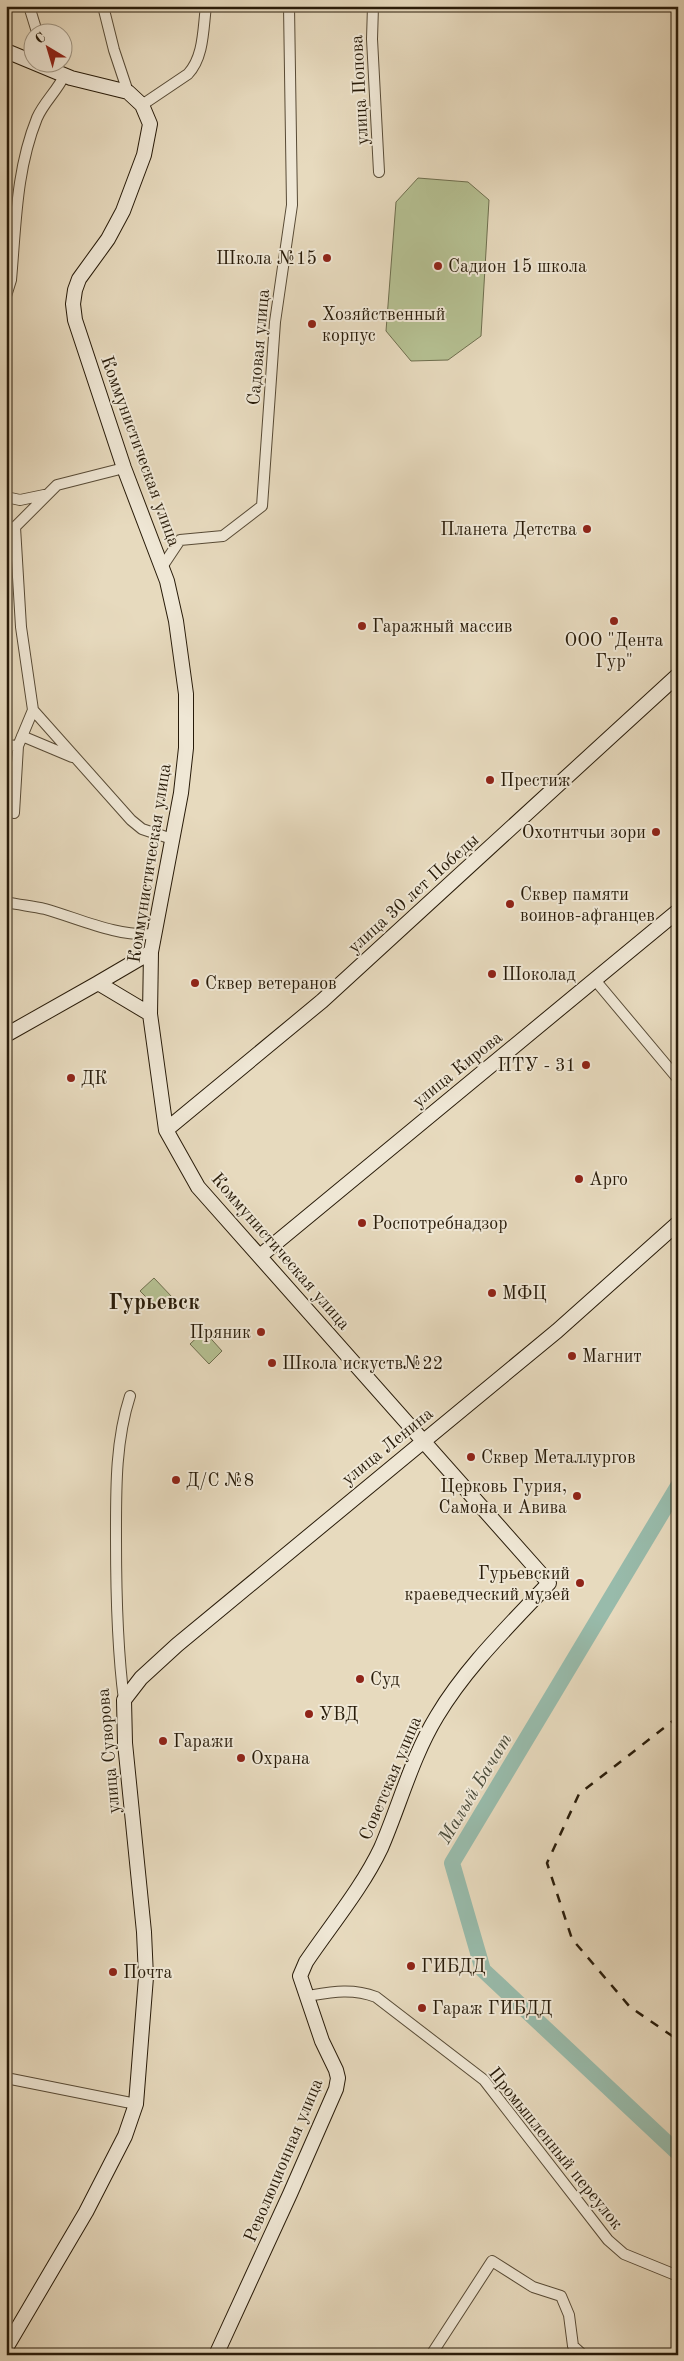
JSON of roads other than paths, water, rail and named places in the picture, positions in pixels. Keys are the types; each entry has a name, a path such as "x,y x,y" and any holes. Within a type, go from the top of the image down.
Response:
{"street":[{"path":"28,6 34,22"},
{"path":"103,6 114,50 128,92 142,105 194,68 200,47 206,6"},
{"name":"Садовая улица","path":"162,567 180,540 223,536 262,506 275,322 292,205 289,6"},
{"name":"улица Попова","path":"373,6 372,39 380,172"},
{"path":"6,51 22,57"},
{"path":"6,296 11,280 24,155 38,115 60,86 58,72"},
{"path":"63,72 97,86 128,92"},
{"name":"Коммунистическая улица","path":"142,105 150,124 137,178 108,239 79,279 73,304 75,320 124,468 162,567 176,621 186,694 186,748 172,839 150,952 150,1014 166,1130 198,1187 549,1583"},
{"path":"14,813 18,746 33,710 21,628 10,527 47,494 64,483 124,468"},
{"path":"6,497 20,500 47,494"},
{"name":"улица 30 лет Победы","path":"166,1130 322,1001 678,675"},
{"path":"33,710 136,825 172,839"},
{"path":"22,736 76,759"},
{"path":"6,744 18,746"},
{"path":"6,902 42,908 99,926 140,935 154,934"},
{"name":"улица Кирова","path":"260,1256 678,911"},
{"path":"6,1035 150,952"},
{"path":"596,980 678,1079"},
{"path":"98,983 150,1014"},
{"name":"улица Ленина","path":"124,1700 141,1678 177,1645 557,1331 678,1223"},
{"name":"улица Суворова","path":"6,2348 86,2212 125,2136 136,2104 146,1977 144,1932 125,1743 124,1700 116,1601 116,1505 123,1419 130,1396"},
{"name":"Советская улица","path":"300,1976 306,1962 361,1882 380,1849 424,1741 438,1714 488,1648 549,1583"},
{"name":"Революционная улица","path":"216,2355 336,2089 338,2078 336,2070 322,2041 300,1976"},
{"name":"Промышленный переулок","path":"307,1996 346,1990 363,1992 376,1997 484,2080 608,2240 624,2254 678,2276"},
{"path":"6,2078 136,2104"},
{"path":"432,2355 492,2261 533,2287 562,2296 569,2315 571,2350 582,2355"}],"waterway":[{"name":"Малый Бачат","path":"678,1486 452,1863 483,1970 678,2153"}],"railway":[{"path":"678,1717 579,1794 547,1863 572,1939 630,2007 678,2040"}],"place":[{"name":"Школа №15","path":"327,258"},
{"name":"Садион 15 школа","path":"438,266"},
{"name":"Хозяйственный корпус","path":"312,324"},
{"name":"Планета Детства","path":"587,529"},
{"name":"ООО \"Дента Гур\"","path":"614,621"},
{"name":"Гаражный массив","path":"362,626"},
{"name":"Престиж","path":"490,780"},
{"name":"Охотнтчьи зори","path":"656,832"},
{"name":"Сквер памяти воинов-афганцев","path":"510,904"},
{"name":"Шоколад","path":"492,974"},
{"name":"Сквер ветеранов","path":"195,983"},
{"name":"ПТУ - 31","path":"586,1065"},
{"name":"ДК","path":"71,1078"},
{"name":"Арго","path":"579,1179"},
{"name":"Роспотребнадзор","path":"362,1223"},
{"name":"МФЦ","path":"492,1293"},
{"name":"Пряник","path":"261,1332"},
{"name":"Магнит","path":"572,1356"},
{"name":"Школа искуств№22","path":"272,1363"},
{"name":"Сквер Металлургов","path":"471,1457"},
{"name":"Д/С №8","path":"176,1480"},
{"name":"Церковь Гурия, Самона и Авива","path":"577,1496"},
{"name":"Гурьевский краеведческий музей","path":"580,1583"},
{"name":"Суд","path":"360,1679"},
{"name":"УВД","path":"309,1714"},
{"name":"Гаражи","path":"163,1741"},
{"name":"Охрана","path":"241,1758"},
{"name":"ГИБДД","path":"411,1966"},
{"name":"Почта","path":"113,1972"},
{"name":"Гараж ГИБДД","path":"422,2008"}],"district":[{"name":"Гурьевск","path":"154,1301"}]}
